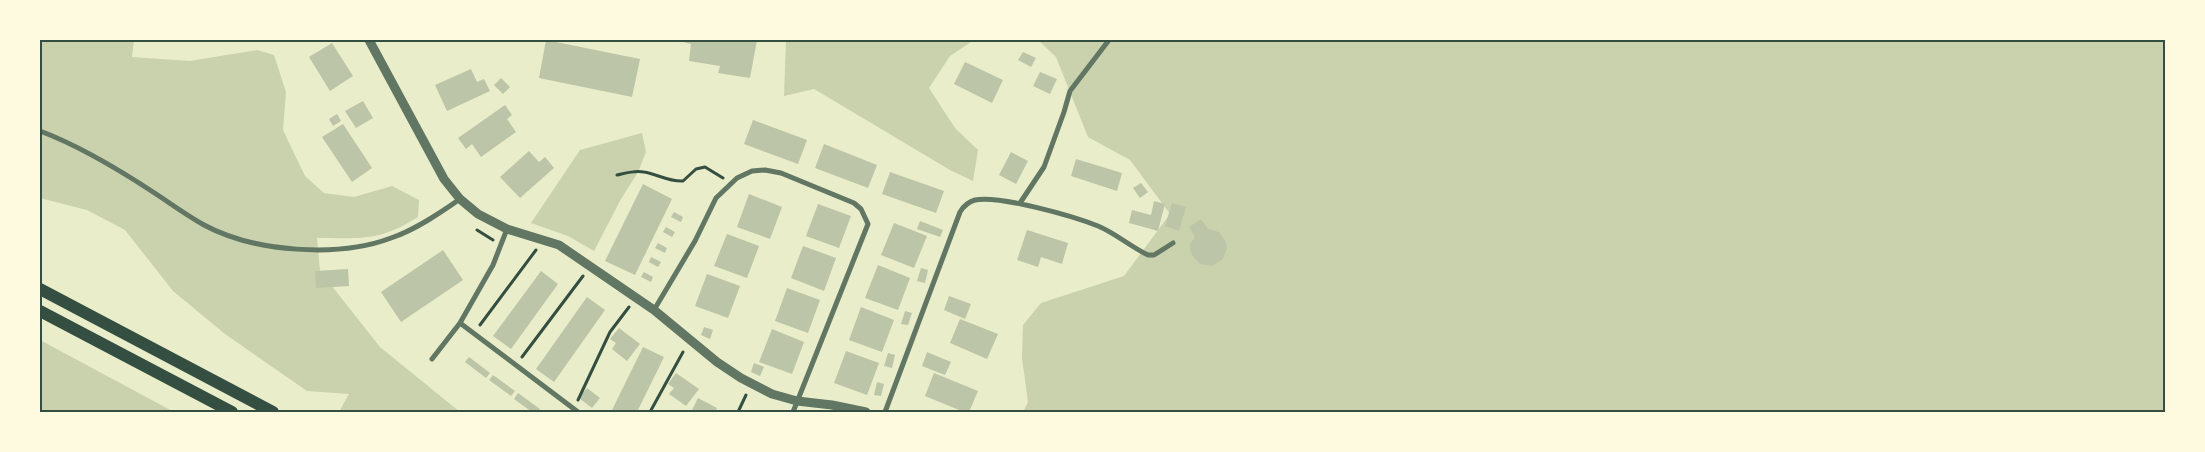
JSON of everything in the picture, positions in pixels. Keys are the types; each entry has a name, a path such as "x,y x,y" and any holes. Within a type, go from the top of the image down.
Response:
{"main road":[{"path":"40,290 273,412"},
{"path":"40,311 232,412"}],"street":[{"path":"369,40 444,179 460,199 478,214 507,229 560,245 654,310 716,362 772,394 797,401 832,405 866,412"},
{"path":"1020,204 1044,167 1070,91 1109,40"},
{"path":"40,131 63,139 120,171 204,225 249,242 310,249 340,249 374,244 394,238 460,199"},
{"path":"654,310 694,241 716,198 729,183 752,171 765,170 781,173 854,203 866,215 868,224 793,412"},
{"path":"885,412 916,325 964,206 974,200 1020,204 1100,227 1148,255 1154,256 1173,243"},
{"path":"432,359 460,323 493,265 507,229"},
{"path":"460,323 576,410"}],"path":[{"path":"617,175 634,171 683,181 696,169 706,166 729,183"},
{"path":"474,333 536,250 541,238"},
{"path":"515,366 584,274 592,267"},
{"path":"576,410 610,332 630,307"},
{"path":"650,412 683,352"},
{"path":"738,412 746,395"}],"green space":[{"path":"40,40 134,40 132,57 190,61 257,50 274,55 286,92 283,130 305,176 324,193 354,197 392,186 419,200 418,217 392,231 369,237 317,238 320,271 380,347 460,412 339,412 349,394 307,391 225,334 173,291 125,230 87,210 40,198"},
{"path":"786,40 974,40 950,56 929,88 955,128 978,150 973,181 950,170 814,89 784,96"},
{"path":"1038,40 2165,40 2165,412 1023,412 1028,402 1022,358 1023,325 1041,303 1124,276 1170,214 1130,160 1088,137 1056,57"},
{"path":"642,133 646,152 638,172 621,199 594,251 568,236 531,223 580,150"},
{"path":"40,340 174,412 40,412"}],"building":[{"path":"546,40 640,59 632,97 539,78"},
{"path":"675,40 757,40 750,78 718,73 720,66 689,61 691,44"},
{"path":"332,43 353,76 330,91 309,57"},
{"path":"1023,52 1036,58 1031,67 1018,60"},
{"path":"965,62 1003,80 992,103 954,84"},
{"path":"471,69 477,82 484,79 490,91 447,111 435,85"},
{"path":"1040,72 1057,79 1050,94 1033,86"},
{"path":"501,78 510,87 503,94 494,85"},
{"path":"363,101 373,118 356,128 345,111"},
{"path":"505,105 512,115 507,119 516,132 481,157 472,144 466,149 458,138"},
{"path":"337,114 341,121 333,126 329,119"},
{"path":"753,120 807,140 798,164 744,144"},
{"path":"343,124 372,168 352,182 322,137"},
{"path":"824,144 877,165 868,188 815,168"},
{"path":"529,151 539,162 545,157 554,168 520,198 500,177"},
{"path":"1011,152 1028,161 1016,184 999,175"},
{"path":"1076,159 1122,173 1117,191 1071,176"},
{"path":"890,172 944,191 936,213 882,194"},
{"path":"1141,183 1148,192 1140,198 1133,188"},
{"path":"643,184 672,199 635,275 605,261"},
{"path":"749,194 782,207 770,239 737,227"},
{"path":"1154,201 1165,204 1158,231 1129,223 1132,210 1151,215"},
{"path":"1172,203 1186,207 1179,231 1165,226"},
{"path":"818,204 851,216 839,248 806,236"},
{"path":"674,212 683,217 681,222 671,217"},
{"path":"1201,219 1208,229 1219,232 1226,242 1227,248 1223,259 1212,266 1200,264 1190,250 1190,244 1195,237 1189,227"},
{"path":"920,221 943,230 940,237 917,229"},
{"path":"894,223 927,236 914,268 881,255"},
{"path":"666,227 675,232 672,237 663,232"},
{"path":"1027,230 1068,243 1062,264 1041,257 1038,267 1017,260"},
{"path":"727,234 759,246 747,278 714,266"},
{"path":"658,243 667,248 665,253 655,248"},
{"path":"803,246 836,258 824,291 791,278"},
{"path":"443,250 463,280 401,322 381,292"},
{"path":"651,257 661,262 658,267 649,262"},
{"path":"878,265 910,278 898,310 865,298"},
{"path":"921,268 928,270 925,283 917,281"},
{"path":"348,269 349,286 316,288 315,271"},
{"path":"541,271 558,284 511,349 493,336"},
{"path":"644,272 653,277 651,282 641,277"},
{"path":"707,274 740,286 728,318 695,306"},
{"path":"787,288 820,300 808,333 775,321"},
{"path":"949,296 971,304 965,319 944,310"},
{"path":"587,297 605,310 554,382 536,369"},
{"path":"861,307 894,320 882,352 849,340"},
{"path":"905,311 912,313 908,325 901,324"},
{"path":"960,319 998,334 987,359 950,343"},
{"path":"704,327 713,330 710,339 701,335"},
{"path":"619,328 640,344 627,361 612,349 616,343 610,339"},
{"path":"772,329 804,342 792,374 759,362"},
{"path":"643,347 664,357 637,412 611,412"},
{"path":"846,351 879,363 867,395 834,383"},
{"path":"927,352 951,362 945,375 922,366"},
{"path":"888,353 895,355 892,368 884,366"},
{"path":"469,357 490,373 486,378 465,362"},
{"path":"754,363 764,367 760,376 751,372"},
{"path":"676,373 699,389 686,406 669,394 674,388 668,384"},
{"path":"934,373 978,391 969,412 964,412 925,396"},
{"path":"493,375 515,391 511,396 489,380"},
{"path":"877,382 884,384 881,396 874,395"},
{"path":"587,388 600,398 592,408 579,398"},
{"path":"518,393 540,409 538,412 532,412 514,399"},
{"path":"698,398 717,408 715,412 691,412"}]}
